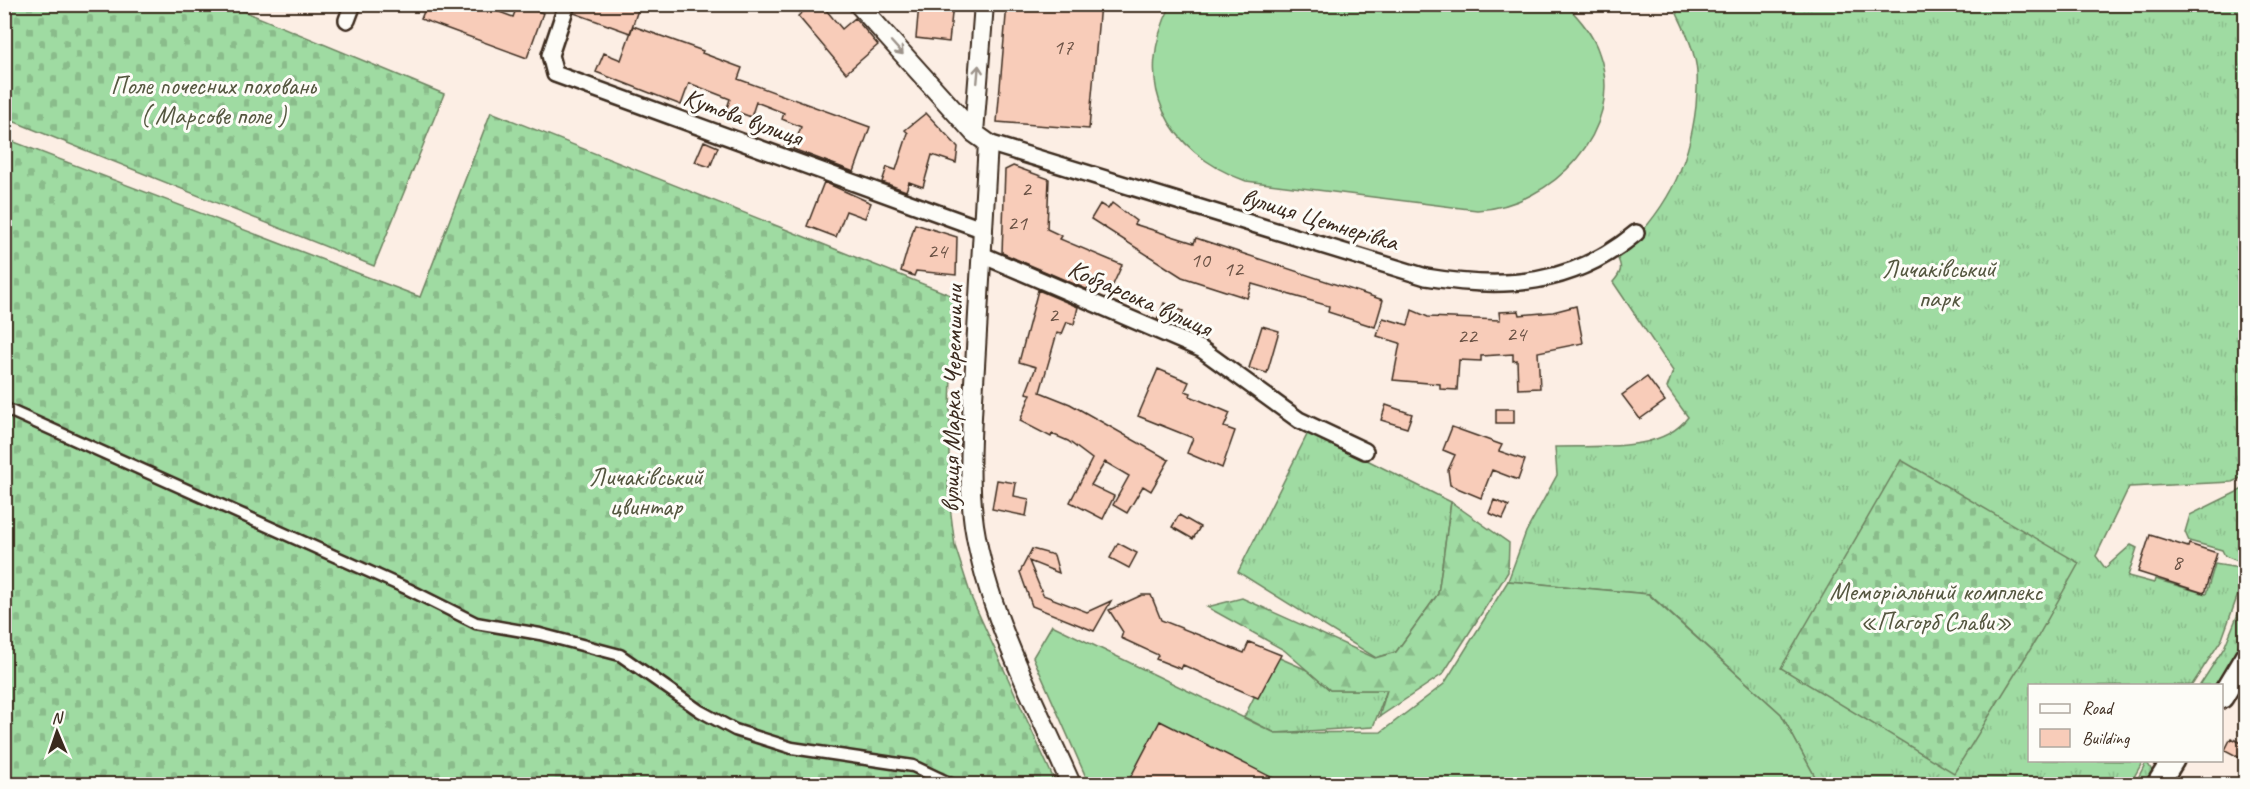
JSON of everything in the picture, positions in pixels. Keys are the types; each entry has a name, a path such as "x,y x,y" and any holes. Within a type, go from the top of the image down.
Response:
{"main road":[{"path":"2223,695 2246,657"},
{"path":"2158,784 2172,762"}],"street":[{"path":"347,20 353,4"},
{"name":"Кутова вулиця","path":"567,4 550,56 555,74 984,230"},
{"path":"858,4 981,138"},
{"name":"вулиця Марка Черемшини","path":"984,4 981,138 984,230 971,474 975,527 981,555 1008,641 1071,784"},
{"name":"вулиця Цетнерівка","path":"981,138 1426,277 1461,283 1523,282 1558,275 1600,260 1636,233"},
{"name":"Кобзарська вулиця","path":"982,255 1201,349 1299,420 1365,451"},
{"path":"4,408 399,584 476,623 540,634 621,656 700,711 735,730 792,748 913,766 951,784"}],"green space":[{"name":"Поле почесних поховань ( Марсове поле )","path":"4,5 229,5 444,94 374,266 5,118"},
{"path":"1171,5 1566,5 1586,27 1599,53 1605,82 1602,110 1592,136 1576,159 1556,179 1531,195 1505,206 1477,210 1246,181 1218,168 1195,152 1177,133 1164,111 1156,87 1155,61 1159,34"},
{"name":"Личаківський парк","path":"1673,5 2245,5 2245,476 2232,482 2129,487 2096,556 2105,568 2131,545 2137,548 2128,576 2154,583 2155,579 2206,594 2215,564 2245,569 2245,575 2222,639 2193,684 2028,684 2028,762 2142,762 2130,784 1819,784 1781,714 1649,594 1508,581 1526,532 1557,475 1555,447 1627,445 1645,442 1662,437 1676,429 1688,417 1667,388 1673,371 1613,282 1620,270 1617,257 1634,241 1661,207 1672,189 1687,150 1693,129 1697,81 1696,62"},
{"name":"Личаківський цвинтар","path":"491,112 953,296 948,491 955,546 972,599 1056,784 5,784 4,138 420,297"},
{"path":"1309,431 1451,502 1438,594 1396,652 1376,658 1238,572"},
{"name":"Меморіальний комплекс «Пагорб Слави»","path":"1901,460 2079,563 2036,640 1954,773 1781,668"},
{"path":"2245,488 2245,564 2225,556 2222,550 2189,541 2185,532 2190,515"},
{"path":"1451,502 1509,543 1508,572 1443,674 1379,717 1387,690 1330,690 1284,650 1207,607 1242,598 1375,658 1396,652 1438,594"},
{"path":"1508,581 1648,594 1781,714 1819,784 1089,784 1033,657 1052,625 1275,733 1381,732 1444,684"},
{"path":"2245,597 2244,624 2235,653 2216,684 2201,684 2224,648"},
{"path":"1275,656 1307,670 1330,690 1387,690 1373,727 1275,733 1244,717"},
{"path":"2145,764 2148,764 2152,771 2145,784 2135,784"}],"building":[{"path":"427,4 478,4 513,17 518,4 543,13 527,58 421,19"},
{"path":"576,4 640,4 630,33 574,13"},
{"path":"812,4 821,4 842,29 855,18 878,45 846,73 798,16"},
{"path":"919,4 953,4 949,42 916,38"},
{"path":"1007,4 1100,4 1089,129 997,122"},
{"path":"633,26 703,51 702,53 742,68 738,79 870,127 854,172 793,149 801,127 782,119 784,113 756,102 751,117 727,108 730,99 689,83 681,105 596,72 604,53 621,60"},
{"path":"926,113 958,147 956,163 932,155 923,187 909,182 906,191 882,182 887,167 896,170 908,133 905,130"},
{"path":"704,141 718,147 710,167 695,162"},
{"path":"1013,166 1049,179 1047,229 1062,236 1060,239 1122,265 1112,287 1102,283 1086,289 1002,253 1005,170"},
{"path":"824,182 871,203 865,218 846,211 836,237 807,226"},
{"path":"1112,203 1136,221 1134,224 1194,243 1196,238 1383,300 1375,327 1328,312 1329,306 1252,284 1247,298 1182,277 1091,219 1100,204 1108,209"},
{"path":"915,224 957,237 956,275 916,271 914,276 901,271"},
{"path":"1038,290 1078,307 1074,324 1067,322 1062,334 1057,333 1040,392 1070,404 1169,460 1151,491 1143,486 1127,513 1113,505 1129,476 1105,462 1091,485 1114,496 1103,519 1070,502 1092,459 1068,441 1052,434 1051,437 1020,421 1031,394 1026,393 1036,367 1019,362"},
{"path":"1164,303 1183,311 1176,328 1157,320"},
{"path":"1576,306 1583,343 1538,352 1540,388 1518,389 1517,360 1513,361 1513,354 1481,356 1481,361 1459,360 1457,390 1440,389 1440,384 1393,380 1400,343 1377,336 1383,318 1408,325 1412,310 1428,317 1500,320 1499,312 1519,311 1520,315 1553,312"},
{"path":"1262,326 1279,331 1267,373 1249,368"},
{"path":"1158,369 1189,382 1185,391 1191,393 1190,396 1230,413 1224,427 1235,431 1222,468 1187,453 1193,438 1138,416"},
{"path":"1647,377 1665,401 1640,419 1622,395"},
{"path":"1386,405 1412,414 1407,428 1381,420"},
{"path":"1496,409 1514,409 1514,423 1496,423"},
{"path":"1452,427 1502,445 1499,451 1525,460 1518,480 1492,470 1481,498 1450,485 1448,470 1455,455 1443,450"},
{"path":"997,480 1016,483 1014,496 1029,499 1026,516 992,509"},
{"path":"1494,500 1509,506 1503,519 1489,513"},
{"path":"1179,515 1200,527 1193,539 1172,527"},
{"path":"2150,535 2217,553 2204,593 2138,572"},
{"path":"1118,543 1137,553 1129,568 1110,558"},
{"path":"1032,549 1054,555 1059,573 1029,561 1043,595 1087,612 1111,601 1094,631 1032,606 1020,572"},
{"path":"1142,595 1151,595 1161,620 1244,653 1249,642 1281,655 1258,698 1183,665 1181,669 1156,659 1158,655 1121,638 1123,632 1109,610"},
{"path":"1160,721 1285,784 1127,784"},
{"path":"2231,738 2246,745 2246,761 2225,750"}]}
